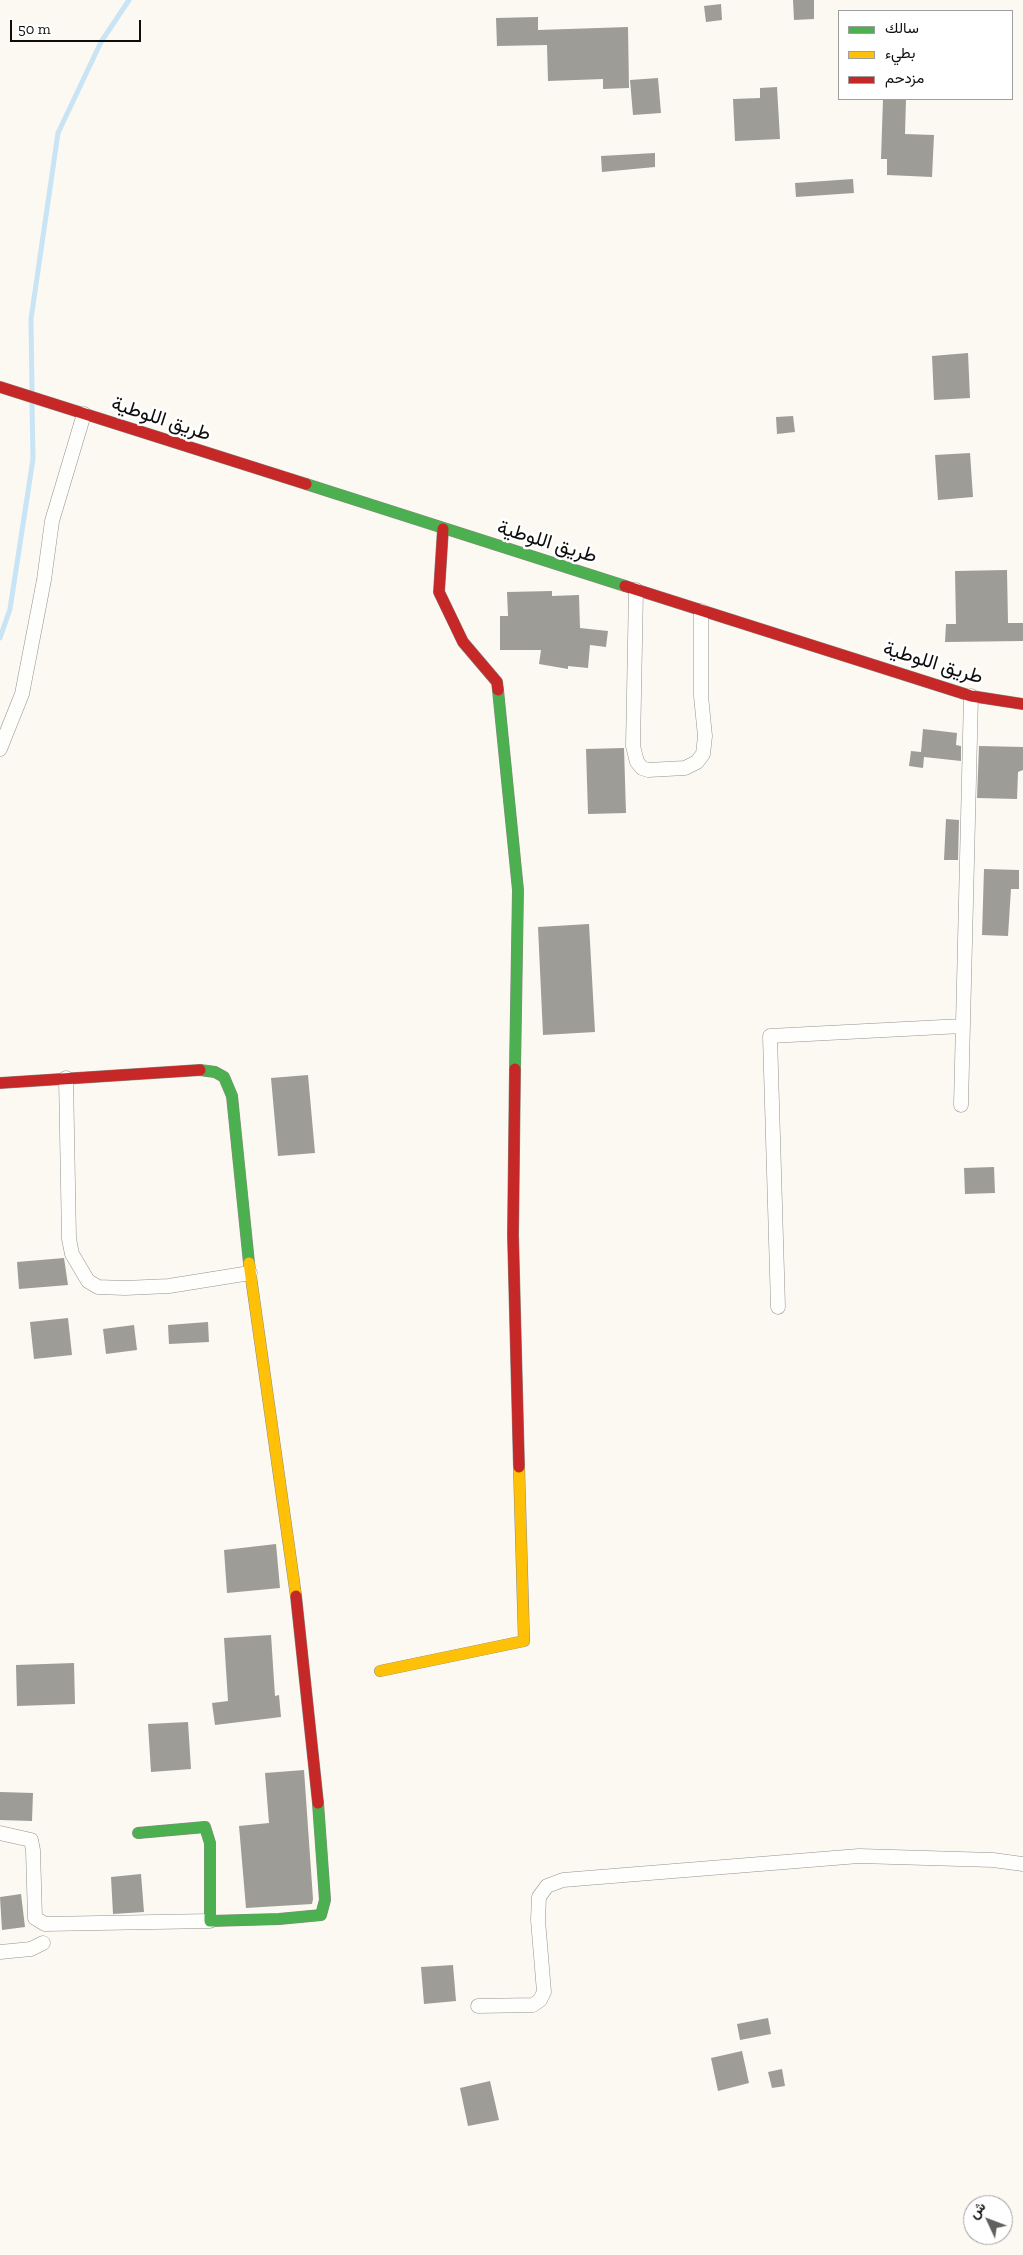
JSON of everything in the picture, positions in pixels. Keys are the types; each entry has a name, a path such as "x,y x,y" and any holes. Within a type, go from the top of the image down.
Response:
{"street":[{"name":"طريق اللوطية","path":"0,387 971,696 1023,704"},
{"path":"0,748 22,694 44,580 52,521 84,414"},
{"path":"380,1671 524,1641 513,1235 518,890 496,682 463,642 439,592 444,529"},
{"path":"636,590 632,746 637,762 642,768 648,770 685,768 698,762 703,754 701,611"},
{"path":"961,1105 971,696"},
{"path":"778,1307 770,1036 962,1026"},
{"path":"0,1083 199,1070 215,1072 224,1077 232,1096 237,1130 250,1273 297,1604 316,1773 325,1900 321,1914 279,1919 210,1922 45,1924 35,1918 31,1840 0,1833"},
{"path":"66,1078 69,1239 72,1254 88,1280 98,1287 125,1288 169,1286 250,1273"},
{"path":"138,1833 205,1826 210,1843 210,1922"},
{"path":"478,2006 533,2005 540,2000 544,1992 538,1920 539,1897 547,1886 563,1880 859,1856 993,1860 1023,1864"},
{"path":"0,1952 31,1949 44,1943"}],"building":[{"path":"793,0 814,0 814,19 794,20"},
{"path":"721,4 722,20 706,22 704,6"},
{"path":"538,17 538,30 628,27 629,88 603,89 603,79 548,81 547,45 497,46 496,18"},
{"path":"658,78 661,113 633,115 630,80"},
{"path":"777,87 780,139 735,141 733,99 760,98 760,88"},
{"path":"883,100 906,100 905,134 934,135 932,177 887,175 887,159 881,159"},
{"path":"655,153 655,167 602,172 601,156"},
{"path":"853,179 854,193 796,197 795,183"},
{"path":"968,353 970,398 934,400 932,356"},
{"path":"793,416 795,432 777,434 776,417"},
{"path":"970,453 973,497 938,500 935,455"},
{"path":"1007,570 1008,623 1023,623 1023,641 945,642 946,624 956,624 955,571"},
{"path":"552,591 552,596 579,595 580,628 608,631 606,647 590,645 588,668 568,666 568,669 539,664 541,650 500,650 500,616 508,616 507,592"},
{"path":"923,729 957,733 956,745 961,746 961,761 924,757 923,768 909,766 911,751 921,752"},
{"path":"979,746 1023,747 1023,770 1018,772 1017,799 977,798"},
{"path":"624,748 626,813 588,814 586,749"},
{"path":"946,819 959,820 958,860 944,860"},
{"path":"984,869 1019,870 1019,889 1011,889 1008,936 982,935"},
{"path":"589,924 595,1032 543,1035 538,927"},
{"path":"308,1075 315,1153 278,1156 271,1078"},
{"path":"994,1167 995,1193 965,1194 964,1168"},
{"path":"64,1258 68,1285 19,1289 17,1262"},
{"path":"68,1318 72,1355 34,1359 30,1322"},
{"path":"208,1322 209,1342 169,1344 168,1325"},
{"path":"134,1325 137,1350 106,1354 103,1329"},
{"path":"276,1544 280,1588 227,1593 224,1550"},
{"path":"271,1635 275,1696 279,1695 281,1717 215,1725 212,1703 228,1701 224,1638"},
{"path":"74,1663 75,1704 17,1706 16,1665"},
{"path":"188,1722 191,1769 151,1772 148,1724"},
{"path":"304,1770 312,1904 246,1908 239,1826 269,1823 265,1773"},
{"path":"0,1792 33,1793 32,1821 0,1820"},
{"path":"141,1874 144,1912 113,1914 111,1877"},
{"path":"21,1894 25,1927 2,1930 0,1897"},
{"path":"453,1965 456,2001 424,2004 421,1967"},
{"path":"768,2018 771,2034 740,2040 737,2024"},
{"path":"742,2051 749,2083 718,2091 711,2058"},
{"path":"782,2069 785,2086 772,2088 768,2072"},
{"path":"490,2081 499,2120 468,2126 460,2088"}],"waterway":[{"path":"32,391 31,319 58,133 101,42 129,0"},
{"path":"0,638 10,609 33,459 32,404"}],"traffic: fast":[{"path":"306,484 625,586"},
{"path":"498,690 518,890 515,1069"},
{"path":"200,1070 215,1072 224,1077 232,1096 249,1263"},
{"path":"138,1833 205,1827 210,1843 210,1921 279,1919 321,1915 325,1900 318,1803"}],"traffic: slow":[{"path":"249,1263 296,1596"},
{"path":"380,1671 524,1641 519,1467"}],"traffic: jam":[{"path":"0,387 306,484"},
{"path":"443,529 439,592 463,642 497,682 498,690"},
{"path":"625,586 971,696 1023,704"},
{"path":"515,1069 513,1235 519,1467"},
{"path":"0,1083 200,1070"},
{"path":"296,1596 318,1803"}]}
